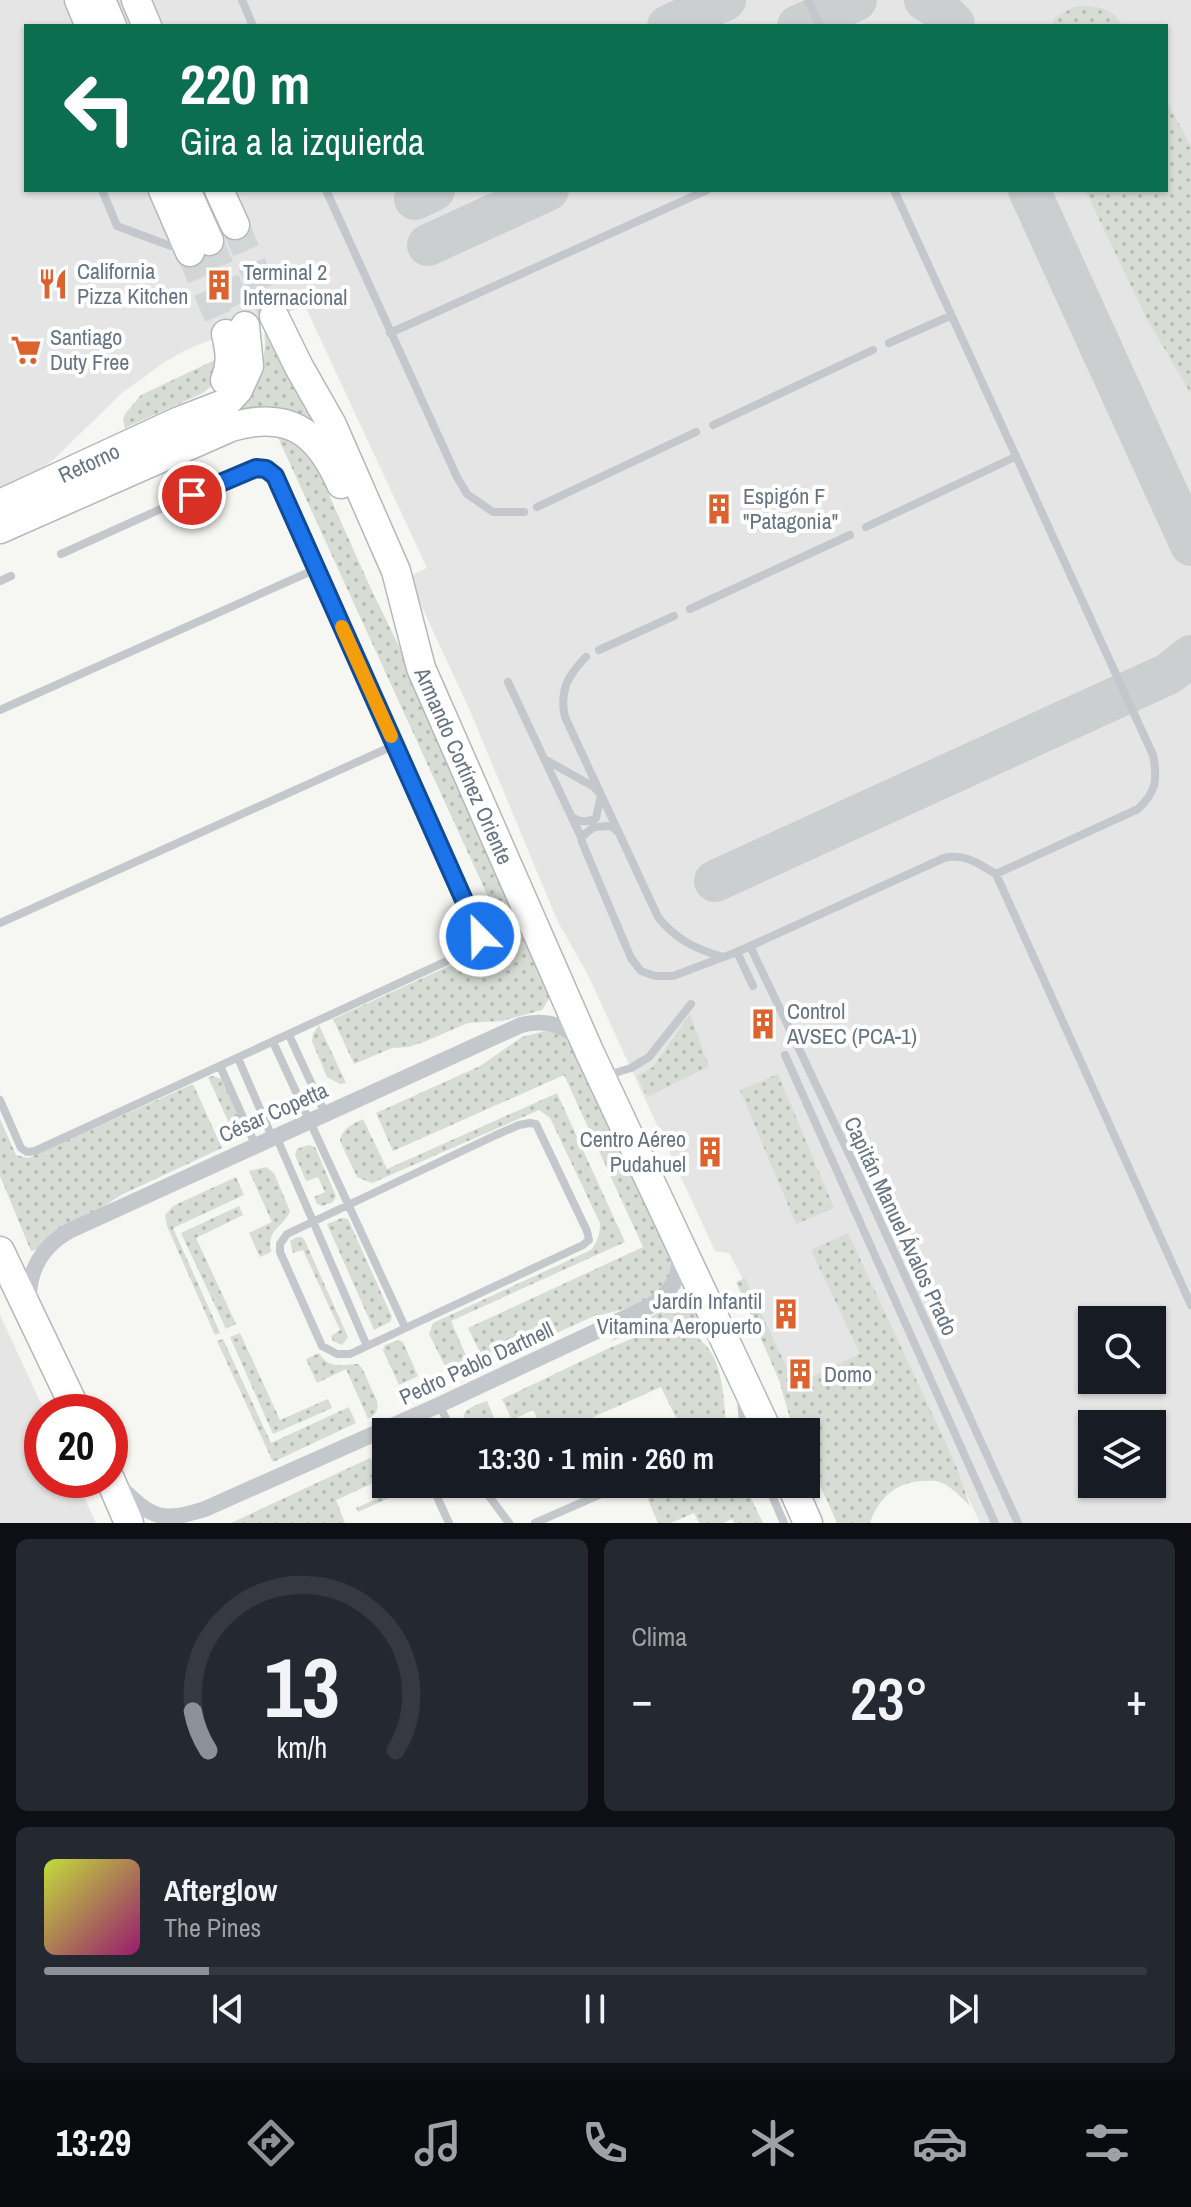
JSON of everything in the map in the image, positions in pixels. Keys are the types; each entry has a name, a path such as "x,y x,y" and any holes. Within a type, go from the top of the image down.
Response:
{"highway":[{"path":"79,0 89,24"},
{"path":"101,0 111,24"},
{"path":"136,0 146,24"},
{"path":"164,192 196,247"},
{"path":"186,192 196,247"},
{"path":"220,192 235,225"},
{"name":"Armando Cortínez Oriente","path":"274,316 332,425 396,571 421,668 589,1051 762,1418"},
{"name":"Retorno","path":"0,504 177,422 226,403 238,390 249,366 236,330"},
{"path":"0,529 231,427 253,420 289,425 315,441 330,460 421,668"},
{"path":"0,1251 68,1394"},
{"path":"118,1498 129,1523"},
{"path":"797,1498 808,1523"}],"street":[{"name":"César Copetta","path":"33,1321 28,1298 31,1275 42,1253 60,1236 511,1029 545,1022 565,1028 589,1051"},
{"name":"Pedro Pablo Dartnell","path":"418,1418 439,1405 659,1301 673,1286 679,1270 678,1244 673,1227"},
{"name":"Pedro Pablo Dartnell","path":"128,1494 148,1512 178,1518 372,1440"}],"lane":[{"path":"242,0 252,24"},
{"path":"808,0 819,24"},
{"path":"103,192 117,226 168,245 196,247"},
{"path":"327,192 467,494 493,512 524,512"},
{"path":"390,333 703,192"},
{"path":"895,192 1153,755 1156,769 1155,786 1138,809 996,874"},
{"path":"889,343 950,316"},
{"path":"713,425 873,350"},
{"path":"537,507 696,432"},
{"path":"866,527 1015,457"},
{"path":"0,1100 21,1148 27,1152 35,1151 473,949 480,936 275,476 266,469 245,471 61,554"},
{"path":"690,609 850,535"},
{"path":"0,710 316,569"},
{"path":"0,581 11,576"},
{"path":"599,650 674,616"},
{"path":"586,657 568,677 562,697 565,717 658,917 689,946 724,957"},
{"path":"508,682 581,837 631,958 641,971 655,976 673,976 724,957 944,858 956,855 966,858 996,874 1191,1305"},
{"path":"0,923 395,745"},
{"path":"546,760 594,787 601,795"},
{"path":"572,818 590,821 596,818 601,795"},
{"path":"581,837 602,825 611,826 619,833"},
{"name":"Capitán Manuel Ávalos Prado","path":"750,946 1018,1523"},
{"path":"737,952 753,986"},
{"path":"601,1077 631,1068 649,1057 691,1004"},
{"path":"289,1035 325,1113"},
{"path":"273,1042 405,1327"},
{"name":"Capitán Manuel Ávalos Prado","path":"785,1055 995,1523"},
{"path":"238,1058 367,1346"},
{"path":"220,1066 255,1144"},
{"path":"819,1092 813,1116 838,1133"},
{"path":"530,1123 536,1124 589,1240 342,1355 322,1346 280,1252 280,1244 287,1234 348,1205 519,1125 530,1123"},
{"path":"738,1366 743,1418"},
{"path":"439,1405 446,1418"},
{"path":"437,1498 449,1523"},
{"path":"490,1498 509,1523"},
{"path":"535,1523 592,1498"},
{"path":"773,1498 784,1523"}],"shaded area":[{"path":"0,0 1191,0 1191,1523 980,1523 952,1463 793,1390 729,1253 715,1251 587,973 558,922 471,713 408,577 427,568 305,306 190,348 166,361 123,392 54,459 0,494"},
{"path":"1076,6 1097,7 1109,11 1122,24 1052,24 1055,17"},
{"path":"1168,104 1191,146 1191,394 1147,319 1086,192 1168,192"},
{"path":"264,321 327,437 233,413 262,371"},
{"path":"221,357 214,384 203,393 125,428 125,414 141,395"},
{"path":"275,431 297,434 328,482 330,497 438,726 552,994 542,1010 502,1021 468,1023 424,1042 392,1048 354,1064 333,1019 493,946 500,939 502,927"},
{"path":"690,1014 709,1066 647,1097 637,1076 653,1067"},
{"path":"319,1025 346,1083 340,1084 327,1077 312,1041"},
{"path":"545,1031 572,1039 674,1254 669,1279 648,1301 592,1317 486,1365 468,1328 643,1247 564,1075 393,1151 376,1113 480,1066 522,1037"},
{"path":"778,1074 834,1208 796,1224 740,1090"},
{"path":"208,1077 222,1079 244,1127 242,1137 237,1141"},
{"path":"193,1084 222,1148 121,1195 40,1249 31,1251 0,1176 0,1119 16,1155 28,1158"},
{"path":"557,1093 625,1242 451,1321 473,1372 457,1376 449,1374 429,1334 433,1323 591,1250 598,1237 600,1223 550,1118 539,1110 372,1183 357,1177 340,1141 341,1137 348,1127 363,1119 387,1169"},
{"path":"308,1145 315,1147 336,1196 333,1202 322,1206 317,1204 314,1197 325,1192 318,1177 306,1181 295,1155 297,1149"},
{"path":"266,1167 274,1173 290,1211 273,1233 271,1252 260,1257 249,1233 272,1222 249,1171"},
{"path":"236,1177 244,1195 173,1228 220,1333 215,1335 165,1215 173,1206"},
{"path":"239,1206 243,1215 196,1238 236,1324 226,1329 181,1233"},
{"path":"348,1219 392,1317 390,1322 374,1330 327,1224"},
{"path":"848,1233 956,1465 970,1506 944,1484 935,1481 912,1482 889,1494 870,1523 837,1523 820,1485 820,1418 790,1418 779,1380 736,1282 745,1278 795,1385 860,1354 811,1250"},
{"path":"297,1237 305,1241 348,1337 342,1345 333,1341 331,1336 340,1330 303,1250 293,1253 290,1241"},
{"path":"686,1284 720,1349 693,1328 667,1323 609,1342 670,1306"},
{"path":"0,1315 37,1394 24,1394 24,1498 84,1498 96,1523 0,1523"},
{"path":"660,1329 691,1334 711,1352 720,1377 725,1418 676,1418 661,1387 591,1418 537,1418 533,1410 511,1418 502,1399"},
{"path":"240,1333 280,1420 328,1399 332,1408 273,1434 230,1337"},
{"path":"223,1339 271,1443 349,1407 356,1423 273,1462 217,1341"},
{"path":"399,1340 403,1342 418,1376 399,1385 383,1350 385,1345"},
{"path":"319,1353 331,1364 358,1364 362,1368 377,1401 373,1416 368,1419 346,1369 317,1383 306,1359"},
{"path":"487,1401 494,1418 464,1418 466,1411"},
{"path":"370,1458 372,1462 372,1484 336,1500 345,1523 231,1523"},
{"path":"378,1498 389,1498 358,1512 356,1508"},
{"path":"647,1498 751,1498 763,1523 734,1523 732,1519 723,1523 699,1523 694,1513 671,1523 658,1523"}],"taxiway":[{"path":"672,24 725,0"},
{"path":"802,24 856,0"},
{"path":"925,0 954,24"},
{"path":"415,199 430,192"},
{"path":"428,245 544,192"},
{"path":"1030,192 1191,545"},
{"path":"715,881 1168,674 1191,656"}],"tunnel":[{"path":"235,225 274,316"},
{"path":"209,241 245,326"},
{"path":"190,252 226,334"}],"slow traffic":[{"path":"342,627 391,736"}],"place":[{"name":"California Pizza Kitchen","path":"53,284"},
{"name":"Terminal 2 Internacional","path":"219,285"},
{"name":"Santiago Duty Free","path":"26,350"},
{"name":"Espigón F \"Patagonia\"","path":"719,509"},
{"name":"Control AVSEC (PCA-1)","path":"763,1024"},
{"name":"Centro Aéreo Pudahuel","path":"710,1152"},
{"name":"Jardín Infantil Vitamina Aeropuerto","path":"786,1314"},
{"name":"Domo","path":"800,1374"}],"route":[{"path":"192,495 256,468 266,469 275,476 480,936"}]}
